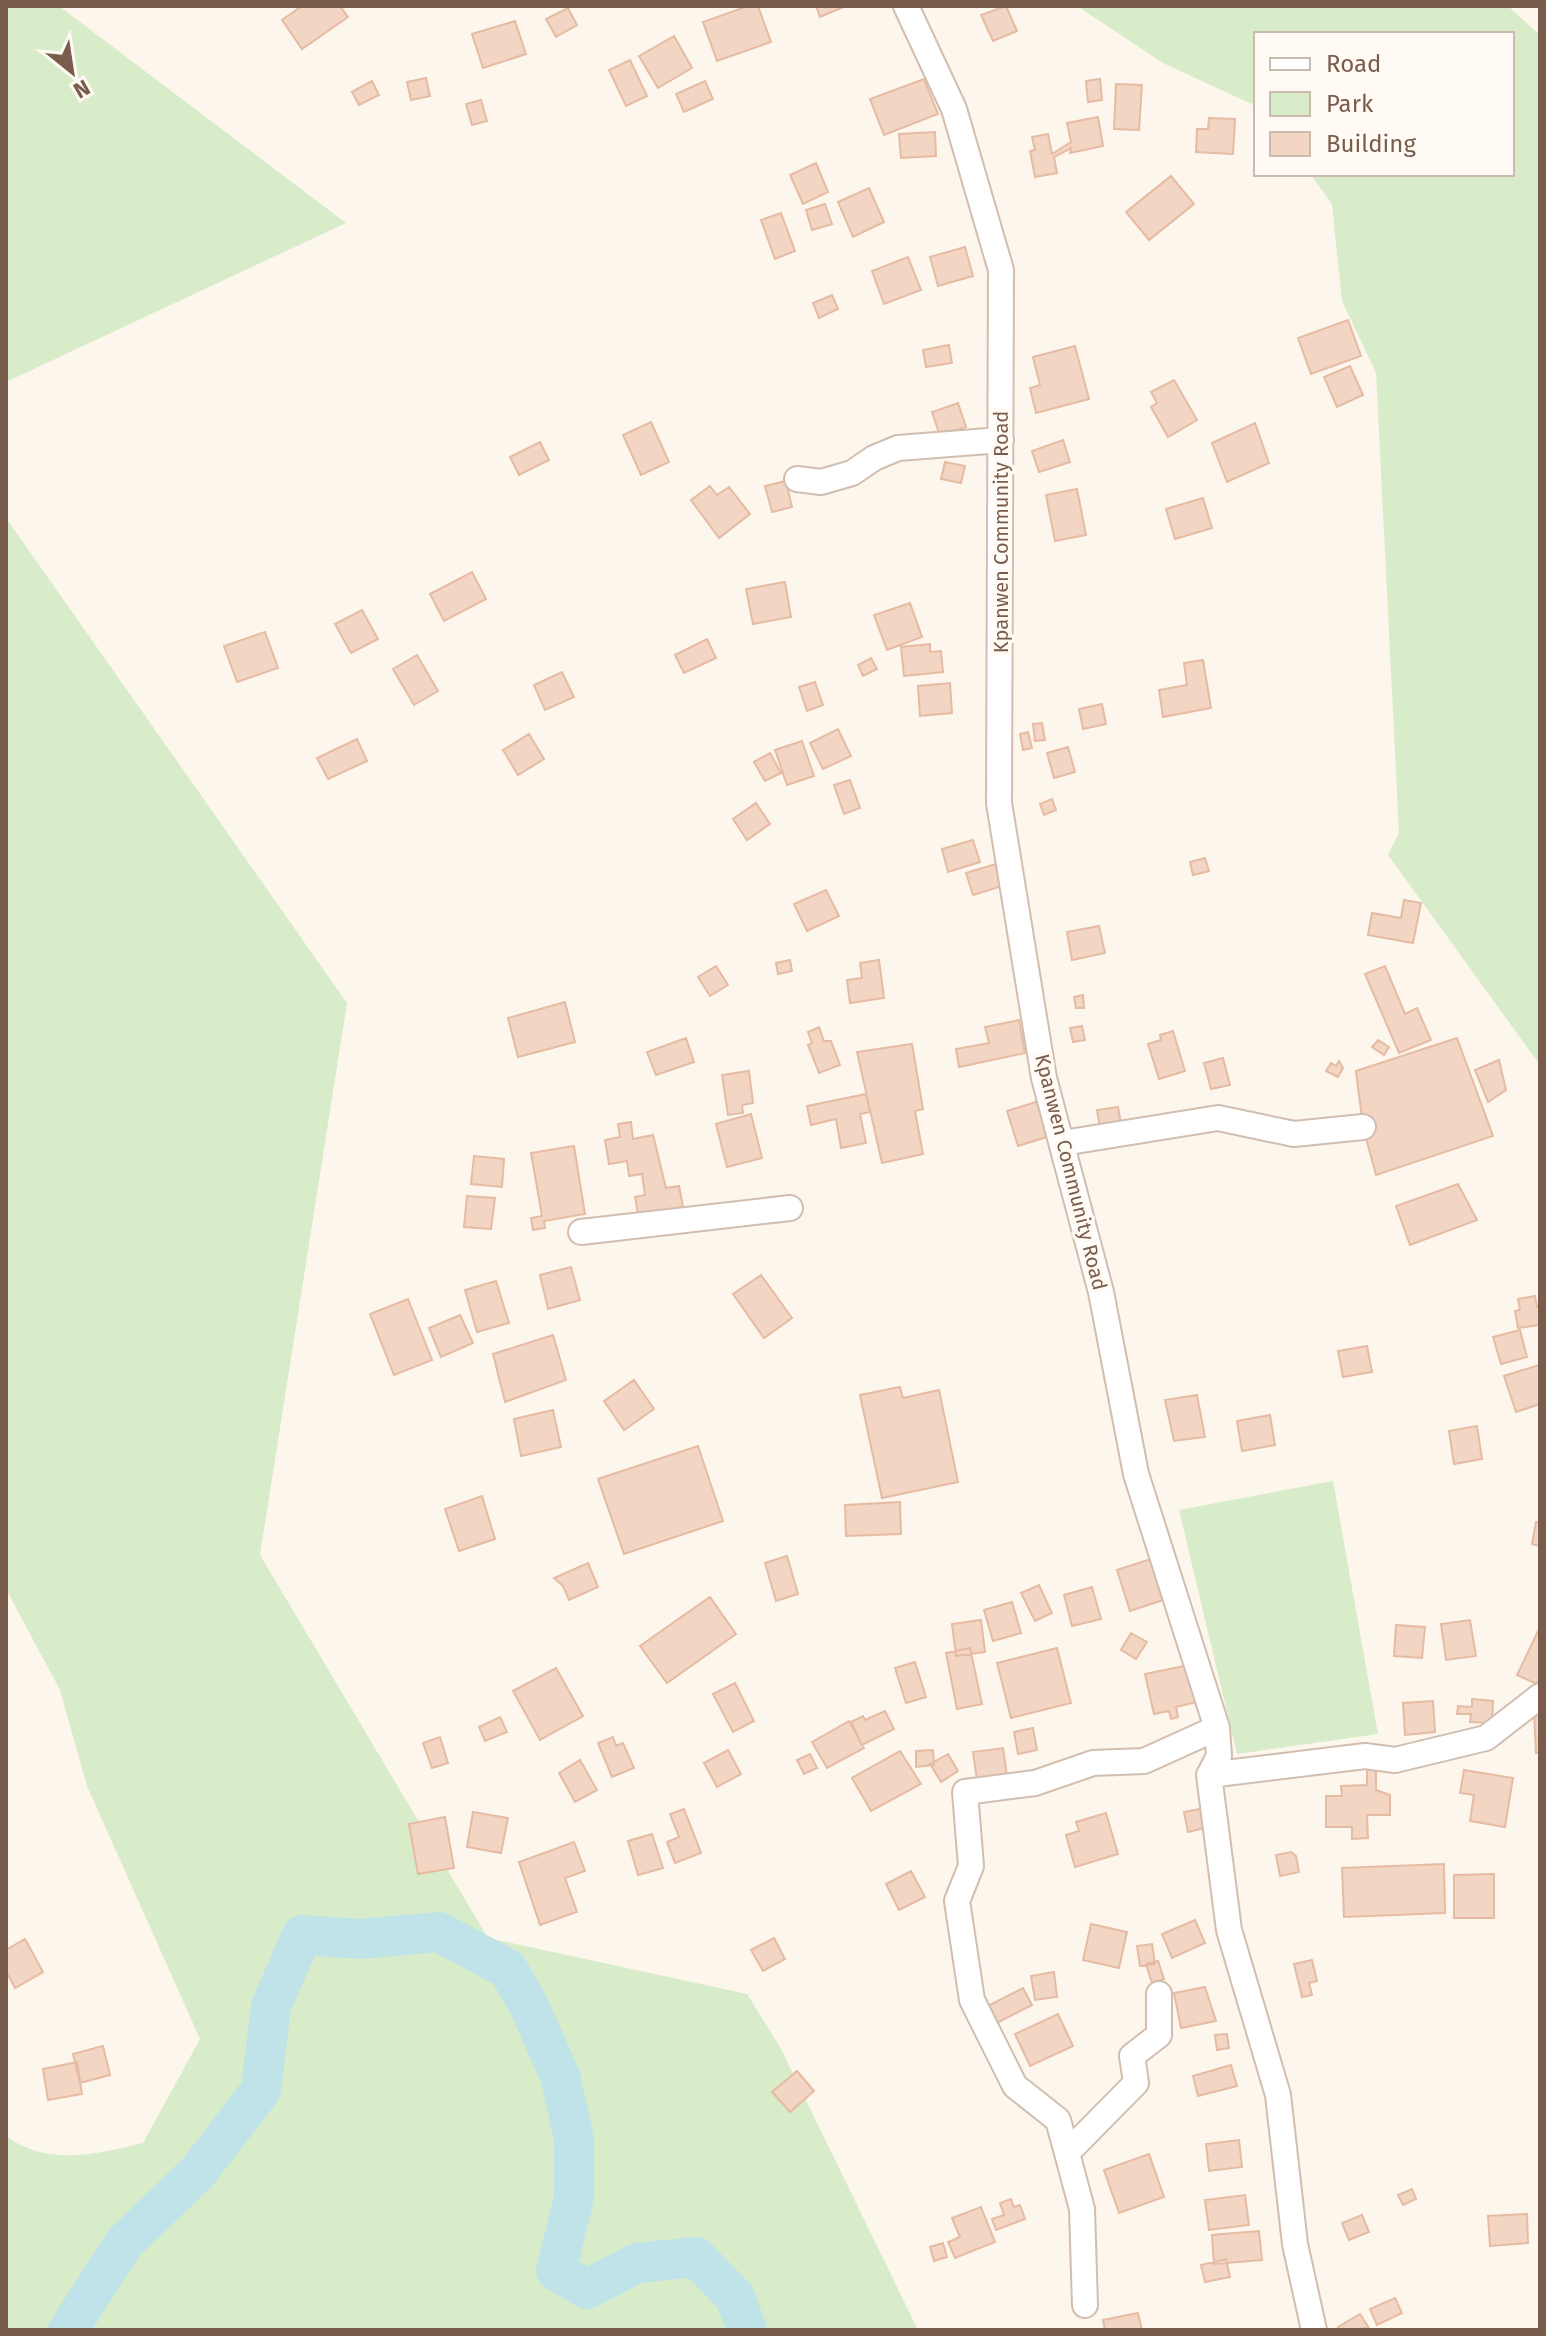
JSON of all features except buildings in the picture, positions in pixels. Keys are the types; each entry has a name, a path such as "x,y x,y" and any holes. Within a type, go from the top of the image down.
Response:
{"street":[{"name":"Kpanwen Community Road","path":"906,6 954,109 1001,270 999,803 1044,1078 1101,1292 1136,1474 1217,1728 1219,1756 1209,1775 1229,1930 1278,2095 1295,2244 1314,2330"},
{"path":"797,479 821,482 852,473 874,458 898,448 1001,440"},
{"path":"1063,1143 1218,1118 1294,1134 1363,1127"},
{"path":"581,1232 790,1208"},
{"path":"1209,1775 1365,1756 1395,1760 1486,1738 1540,1696"},
{"path":"1085,2305 1082,2209 1058,2120 1015,2086 972,2000 957,1901 971,1866 965,1792 1035,1783 1093,1763 1144,1761 1217,1728"},
{"path":"1067,2153 1136,2083 1132,2056 1159,2035 1159,1994"}],"green space":[{"path":"6,6 59,6 346,223 6,382"},
{"path":"1077,6 1508,6 1540,35 1540,1065 1388,855 1399,833 1376,373 1342,301 1332,204 1311,176 1514,176 1514,32 1254,32 1254,105 1163,63"},
{"path":"6,518 347,1003 260,1555 488,1938 747,1994 780,2047 918,2330 6,2330 6,2136 22,2146 55,2155 90,2154 143,2143 200,2039 87,1786 60,1690 6,1589"},
{"path":"1333,1481 1378,1734 1237,1754 1179,1510"}],"waterway":[{"path":"68,2330 125,2242 197,2173 261,2090 271,2006 302,1935 360,1939 439,1932 508,1969 529,2006 560,2076 574,2138 574,2197 556,2271 587,2289 637,2263 696,2257 735,2297 747,2330"}]}
